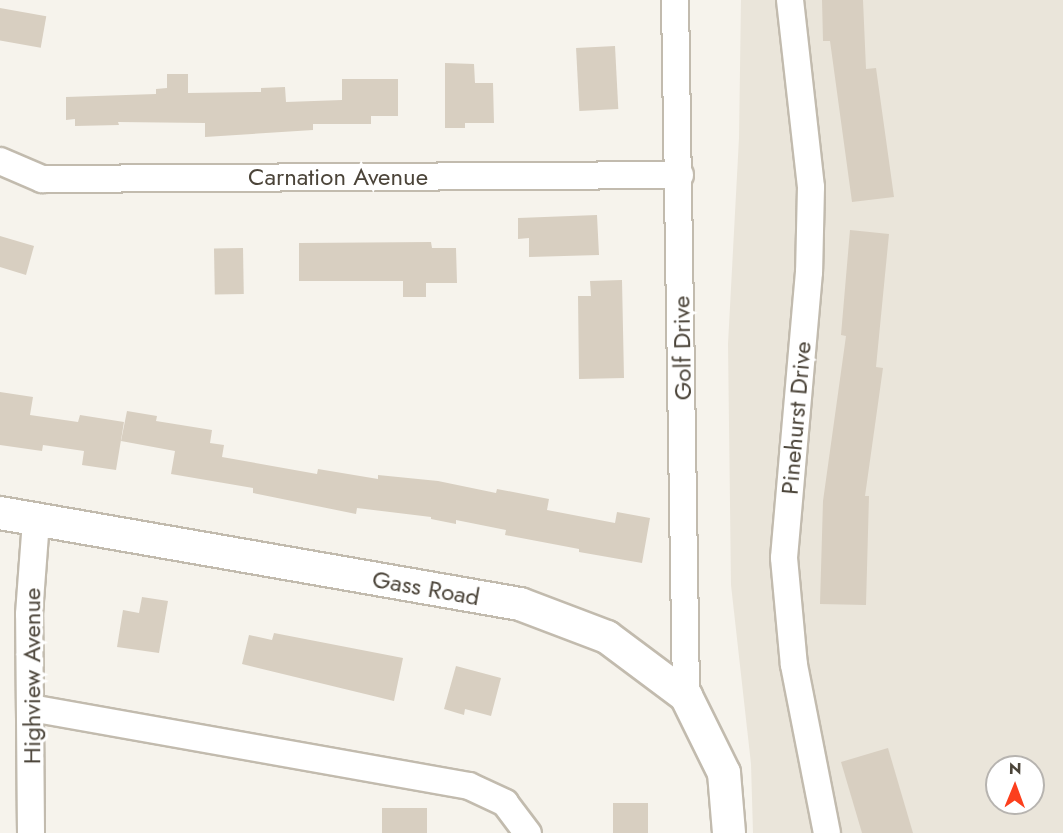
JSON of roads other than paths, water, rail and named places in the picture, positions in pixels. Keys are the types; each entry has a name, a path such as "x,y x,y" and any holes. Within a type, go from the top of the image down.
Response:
{"street":[{"name":"Golf Drive","path":"675,0 680,175 686,696"},
{"name":"Pinehurst Drive","path":"790,0 812,187 809,272 784,558 794,664 826,833"},
{"name":"Carnation Avenue","path":"0,161 42,179 680,175"},
{"name":"Gass Road","path":"0,513 520,604 607,637 686,696 724,773 729,833"},
{"name":"Highview Avenue","path":"31,833 29,614 36,519"},
{"path":"31,708 470,786 505,803 528,833"}]}
